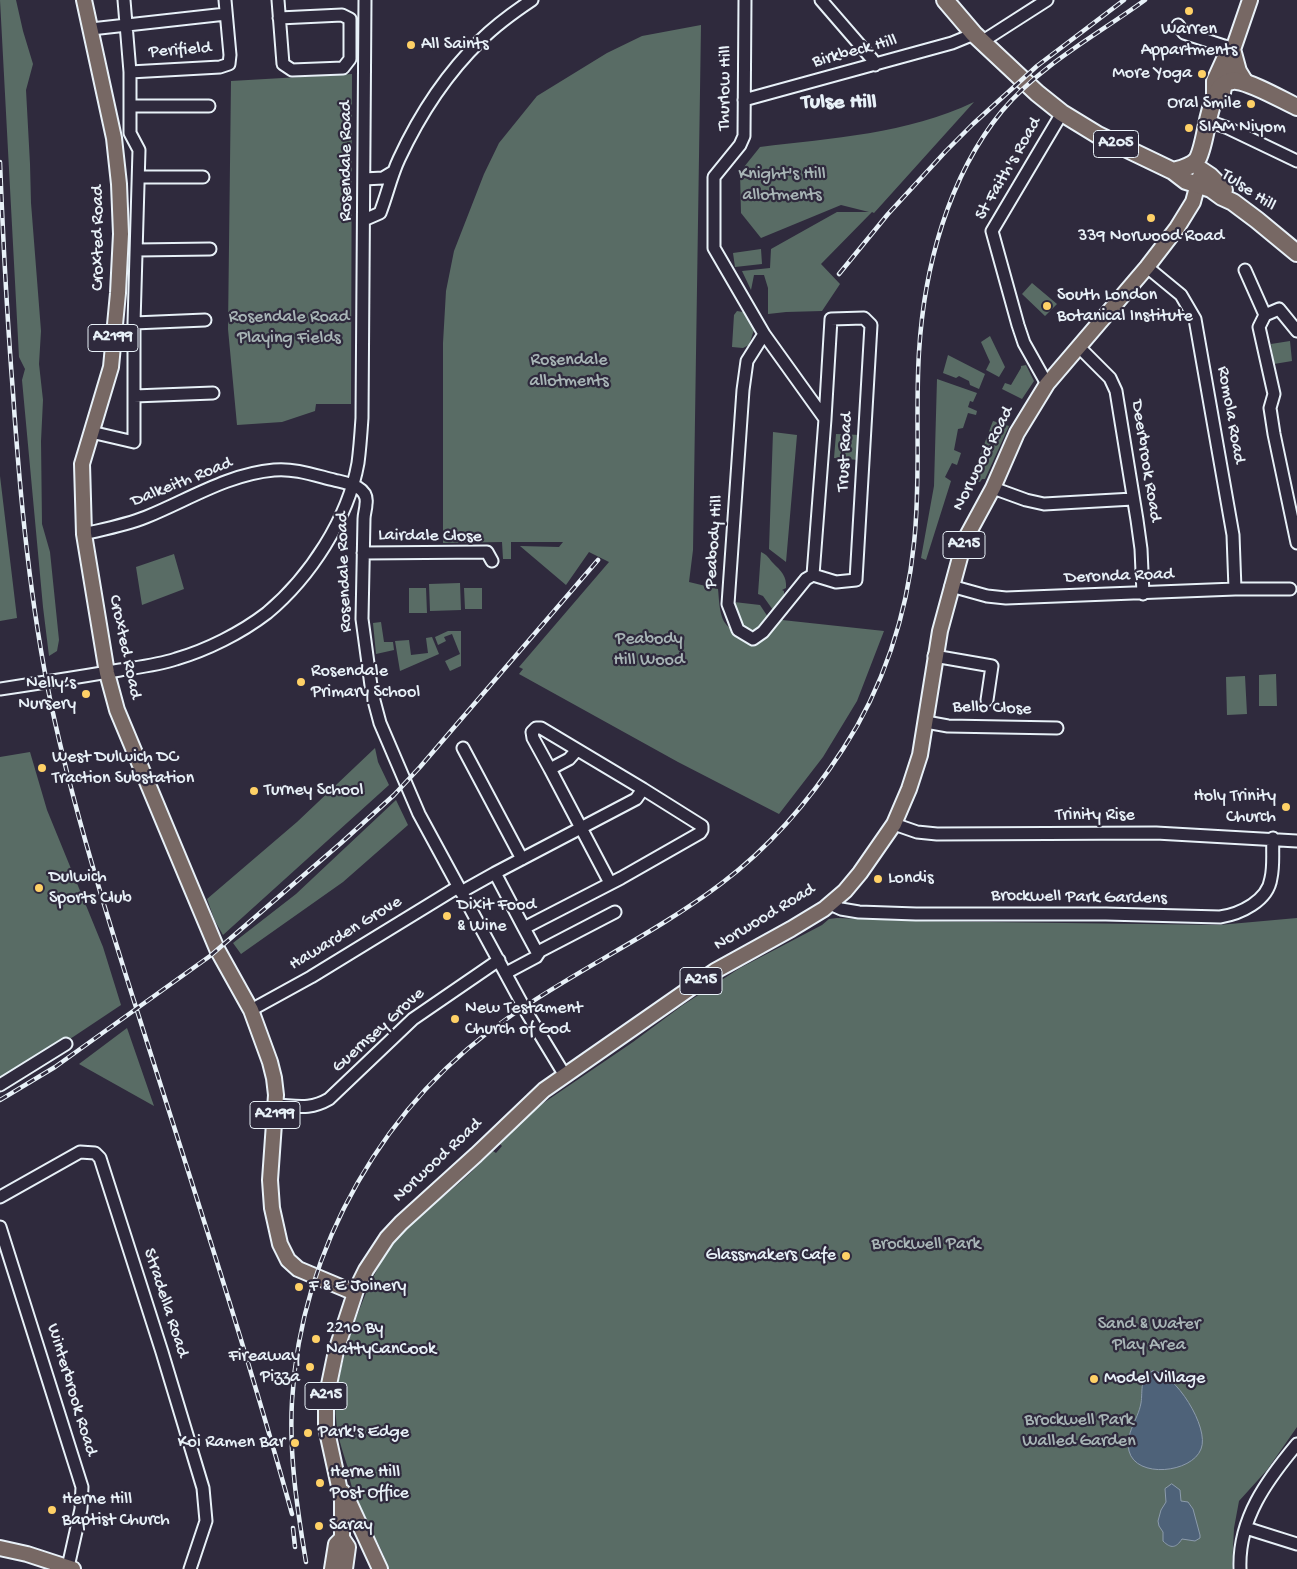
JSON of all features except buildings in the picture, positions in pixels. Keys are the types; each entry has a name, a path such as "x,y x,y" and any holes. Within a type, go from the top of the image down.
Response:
{"highway":[{"name":"A205","path":"945,0 978,38 1037,93 1062,113 1098,135 1173,171 1181,178 1200,165 1220,185 1228,200"},
{"path":"1215,102 1235,81 1247,84 1297,107"},
{"name":"Norwood Road","path":"1200,165 1215,102"},
{"path":"1173,171 1200,165"},
{"name":"Tulse Hill","path":"1228,200 1297,253"}],"main road":[{"name":"Croxted Road","path":"84,0 114,138 119,184 121,234 111,367 82,464 84,534 107,673 117,710 217,949 251,1010 273,1070 276,1105 270,1180 272,1208 280,1244 288,1260 298,1269 355,1293"},
{"path":"1215,102 1250,0"},
{"path":"1233,49 1239,71 1247,84"},
{"name":"Norwood Road","path":"345,1569 348,1547 342,1538 343,1509 326,1427 326,1399 336,1351 361,1278 390,1234 476,1156 532,1100 564,1074 715,971 791,929 830,904 845,891 860,873 894,824 911,784 920,755 926,722 934,656 951,586 968,534 993,488 1017,433 1047,384 1147,267 1193,202 1200,165"},
{"path":"1193,202 1206,197 1228,200"},
{"path":"339,1488 350,1504 380,1569"},
{"name":"Norwood Road","path":"332,1569 336,1544 342,1538"},
{"path":"0,1548 70,1568"}],"street":[{"path":"91,432 134,447 134,323 139,150 130,133 130,72 124,0"},
{"name":"Perifield","path":"130,72 229,64 230,55 225,0"},
{"path":"278,0 279,18 283,64 292,70 343,68 350,59 350,19 342,15 279,18"},
{"name":"Rosendale Road","path":"365,0 362,418 358,464 350,490 364,510 362,618 376,708 389,746 419,814 564,1074"},
{"path":"364,220 380,213 394,172 411,136 430,103 458,65 481,40 532,0"},
{"name":"Thurlow Hill","path":"745,0 744,136 740,146 714,177 714,248 764,334"},
{"path":"821,0 872,59 875,65"},
{"name":"Birkbeck Hill","path":"744,100 961,40 978,38 1048,0"},
{"path":"91,29 226,14"},
{"path":"1178,26 1188,35 1233,49"},
{"path":"1215,102 1228,128 1297,161"},
{"path":"130,106 209,106"},
{"name":"St Faith's Road","path":"1047,384 1024,343 992,231 1062,113"},
{"path":"364,178 383,178 394,172"},
{"path":"139,177 204,176"},
{"path":"137,250 210,249"},
{"name":"Romola Road","path":"1147,267 1181,295 1195,319 1233,535 1236,589"},
{"path":"1245,270 1264,315 1259,327 1274,394 1270,408 1297,543"},
{"path":"1264,315 1279,309 1297,330"},
{"name":"Trust Road","path":"813,575 836,582 856,580 871,324 864,318 831,319 827,386"},
{"path":"134,323 205,320"},
{"path":"764,334 825,419"},
{"name":"Peabody Hill","path":"764,334 747,361 745,374 728,597 728,604 738,630 753,639 763,632 806,579 813,575"},
{"name":"Deerbrook Road","path":"1079,347 1110,378 1116,391 1141,549 1143,594"},
{"path":"808,395 827,386 813,575"},
{"path":"134,396 213,393"},
{"name":"Dalkeith Road","path":"84,534 129,523 223,482 274,470 299,471 350,490"},
{"path":"1285,488 1297,484"},
{"path":"993,488 1026,500 1044,504 1133,499"},
{"path":"0,689 156,664 196,652 247,626 267,612 296,582 323,549 335,527 350,490"},
{"name":"Lairdale Close","path":"363,553 488,552 492,561"},
{"name":"Deronda Road","path":"951,586 987,596 1006,598 1290,588"},
{"path":"934,656 992,666 987,700"},
{"name":"Bello Close","path":"926,722 948,726 1057,728"},
{"path":"524,928 610,883 700,833 702,830 700,824 643,789 540,728 534,729 532,736 610,883"},
{"path":"463,748 522,859"},
{"path":"550,769 569,759 576,750"},
{"name":"Hawarden Grove","path":"251,1010 311,977 460,889 495,873 636,799 643,789"},
{"name":"Trinity Rise","path":"894,824 917,832 937,834 1156,833 1273,838 1297,841"},
{"name":"Brockwell Park Gardens","path":"830,904 846,910 878,912 1106,914 1220,918 1239,913 1252,905 1268,887 1271,880 1273,838"},
{"path":"495,873 538,954"},
{"path":"506,973 536,957 540,952 615,912"},
{"name":"Guernsey Grove","path":"276,1105 312,1106 329,1099 412,1019 499,960"},
{"path":"0,1086 66,1044"},
{"name":"Stradella Road","path":"0,1197 80,1152 95,1153 100,1158 203,1488 206,1521 190,1569"},
{"name":"Winterbrook Road","path":"0,1226 81,1481 83,1494 82,1510 70,1568"},
{"path":"1240,1569 1246,1528 1255,1502 1271,1476 1297,1444"},
{"path":"1246,1528 1297,1544"}],"green space":[{"path":"0,0 16,0 33,64 26,90 31,203 41,331 39,364 43,400 41,441 42,524 50,552 59,640 57,651 49,656 22,380 25,369 19,357"},
{"name":"Rosendale allotments","path":"701,25 693,550 689,582 718,589 720,610 724,621 739,636 752,641 758,642 766,638 782,620 884,631 857,701 823,757 779,814 678,762 519,674 523,669 519,667 609,562 589,552 566,585 520,546 559,547 563,542 511,542 511,559 503,559 502,542 443,543 443,343 446,291 454,251 484,174 499,143 537,96 607,53 642,36"},
{"name":"Rosendale Road Playing Fields","path":"352,74 351,404 316,404 315,411 282,422 237,425 228,329 231,81"},
{"name":"Knight's Hill allotments","path":"974,102 874,213 872,212 821,264 840,284 822,311 768,314 768,288 764,275 754,275 751,290 742,271 770,268 771,249 837,212 869,212 841,205 761,238 741,213 740,172 760,147 896,128 949,113"},
{"path":"761,249 762,264 735,267 733,253"},
{"path":"1032,283 1057,304 1045,316 1022,294"},
{"path":"737,311 743,312 750,319 754,330 749,345 743,348 732,347 734,315"},
{"path":"990,336 1005,367 999,377 986,370 990,362 981,342"},
{"path":"1290,341 1292,361 1274,364 1271,344"},
{"path":"948,355 985,374 979,389 970,385 969,381 959,376 956,378 943,373"},
{"path":"1026,365 1034,381 1022,399 1002,389 1005,383 1011,385 1021,366"},
{"path":"937,379 977,393 973,402 970,401 968,407 977,411 976,415 968,413 963,428 958,429 954,450 961,453 957,465 952,463 945,477 951,481 926,560 921,558 934,486"},
{"path":"993,421 1009,426 985,479 982,479 980,482 975,481 973,486 969,484"},
{"path":"773,432 797,435 786,562 769,549"},
{"path":"836,434 861,435 859,460 834,458"},
{"path":"0,476 17,618 0,621"},
{"path":"761,552 781,571 786,580 786,588 782,590 784,591 784,597 773,610 763,596 758,594"},
{"path":"174,554 184,589 142,605 136,567"},
{"path":"460,583 461,610 430,611 429,584"},
{"path":"409,588 426,588 427,613 409,613"},
{"path":"464,588 482,588 482,609 465,609"},
{"path":"734,602 760,605 768,617 760,630 748,629 740,624 735,615"},
{"path":"381,622 384,642 393,642 394,650 376,654 373,623"},
{"path":"448,631 461,631 461,666 450,671 445,661 460,654 452,634 444,637 446,641 438,645 435,637"},
{"path":"432,637 439,654 400,671 395,641 409,640 411,655 428,653 426,638"},
{"path":"1276,674 1277,706 1259,706 1259,675"},
{"path":"1245,676 1247,714 1227,715 1226,677"},
{"path":"375,748 378,762 389,785 223,935 215,921 207,899 297,822"},
{"name":"Dulwich Sports Club","path":"30,752 47,810 103,947 121,1005 73,1037 15,1068 13,1074 0,1082 0,757"},
{"path":"396,800 408,825 343,882 241,954 233,943 296,894"},
{"name":"Brockwell Park","path":"1297,918 1297,1427 1267,1470 1239,1501 1234,1528 1232,1569 387,1569 384,1564 386,1562 374,1536 371,1537 350,1481 349,1470 339,1436 336,1418 336,1399 346,1350 354,1324 375,1274 387,1253 398,1238 417,1219 462,1181 493,1151 496,1153 502,1146 500,1144 539,1106 633,1042 683,1005 740,968 822,925 829,919 912,921 1219,925"},
{"path":"127,1028 154,1106 79,1064"}],"water":[{"path":"1153,1371 1162,1374 1180,1391 1189,1402 1200,1428 1201,1449 1196,1457 1176,1468 1164,1470 1142,1466 1134,1460 1129,1451 1130,1432 1141,1403 1144,1380"},
{"path":"1172,1484 1180,1490 1181,1501 1188,1502 1193,1509 1200,1538 1195,1541 1182,1539 1178,1544 1171,1546 1163,1541 1163,1532 1158,1521 1161,1510 1166,1502 1165,1489"}],"railway":[{"path":"839,274 888,214 973,124 1037,66 1124,0"},
{"path":"306,1562 297,1502 291,1421 299,1344 312,1288 332,1234 358,1182 389,1134 425,1090 466,1050 512,1015 671,918 740,869 773,838 803,804 843,749 857,726 881,676 891,650 906,597 911,570 916,519 918,376 922,320 933,256 953,194 983,137 1017,94 1070,51 1145,0"},
{"path":"0,162 9,335 23,510 37,627 51,704 70,784 103,903 199,1205 292,1514"},
{"path":"0,1100 55,1067 210,956 341,843 394,795 420,767 598,560"},
{"path":"293,1528 295,1547"}],"place":[{"name":"Warren Appartments","path":"1189,11"},
{"name":"All Saints","path":"411,45"},
{"name":"More Yoga","path":"1202,74"},
{"name":"Oral Smile","path":"1251,104"},
{"name":"SIAM Niyom","path":"1189,128"},
{"name":"339 Norwood Road","path":"1151,218"},
{"name":"South London Botanical Institute","path":"1047,306"},
{"name":"Rosendale Primary School","path":"301,682"},
{"name":"Nelly’s Nursery","path":"86,694"},
{"name":"West Dulwich DC Traction Substation","path":"42,768"},
{"name":"Turney School","path":"254,791"},
{"name":"Holy Trinity Church","path":"1286,807"},
{"name":"Londis","path":"878,879"},
{"name":"Dulwich Sports Club","path":"39,888"},
{"name":"Dixit Food & Wine","path":"447,916"},
{"name":"New Testament Church of God","path":"455,1019"},
{"name":"Glassmakers Cafe","path":"846,1256"},
{"name":"F & E Joinery","path":"299,1287"},
{"name":"2210 By NattyCanCook","path":"316,1339"},
{"name":"Fireaway Pizza","path":"310,1367"},
{"name":"Model Village","path":"1094,1379"},
{"name":"Park's Edge","path":"308,1433"},
{"name":"Koi Ramen Bar","path":"295,1443"},
{"name":"Herne Hill Post Office","path":"320,1483"},
{"name":"Herne Hill Baptist Church","path":"52,1510"},
{"name":"Saray","path":"319,1526"}],"district":[{"name":"Tulse Hill","path":"839,104"}],"park label":[{"name":"Peabody Hill Wood","path":"649,650"},
{"name":"Sand & Water Play Area","path":"1149,1335"},
{"name":"Brockwell Park Walled Garden","path":"1079,1431"}]}
